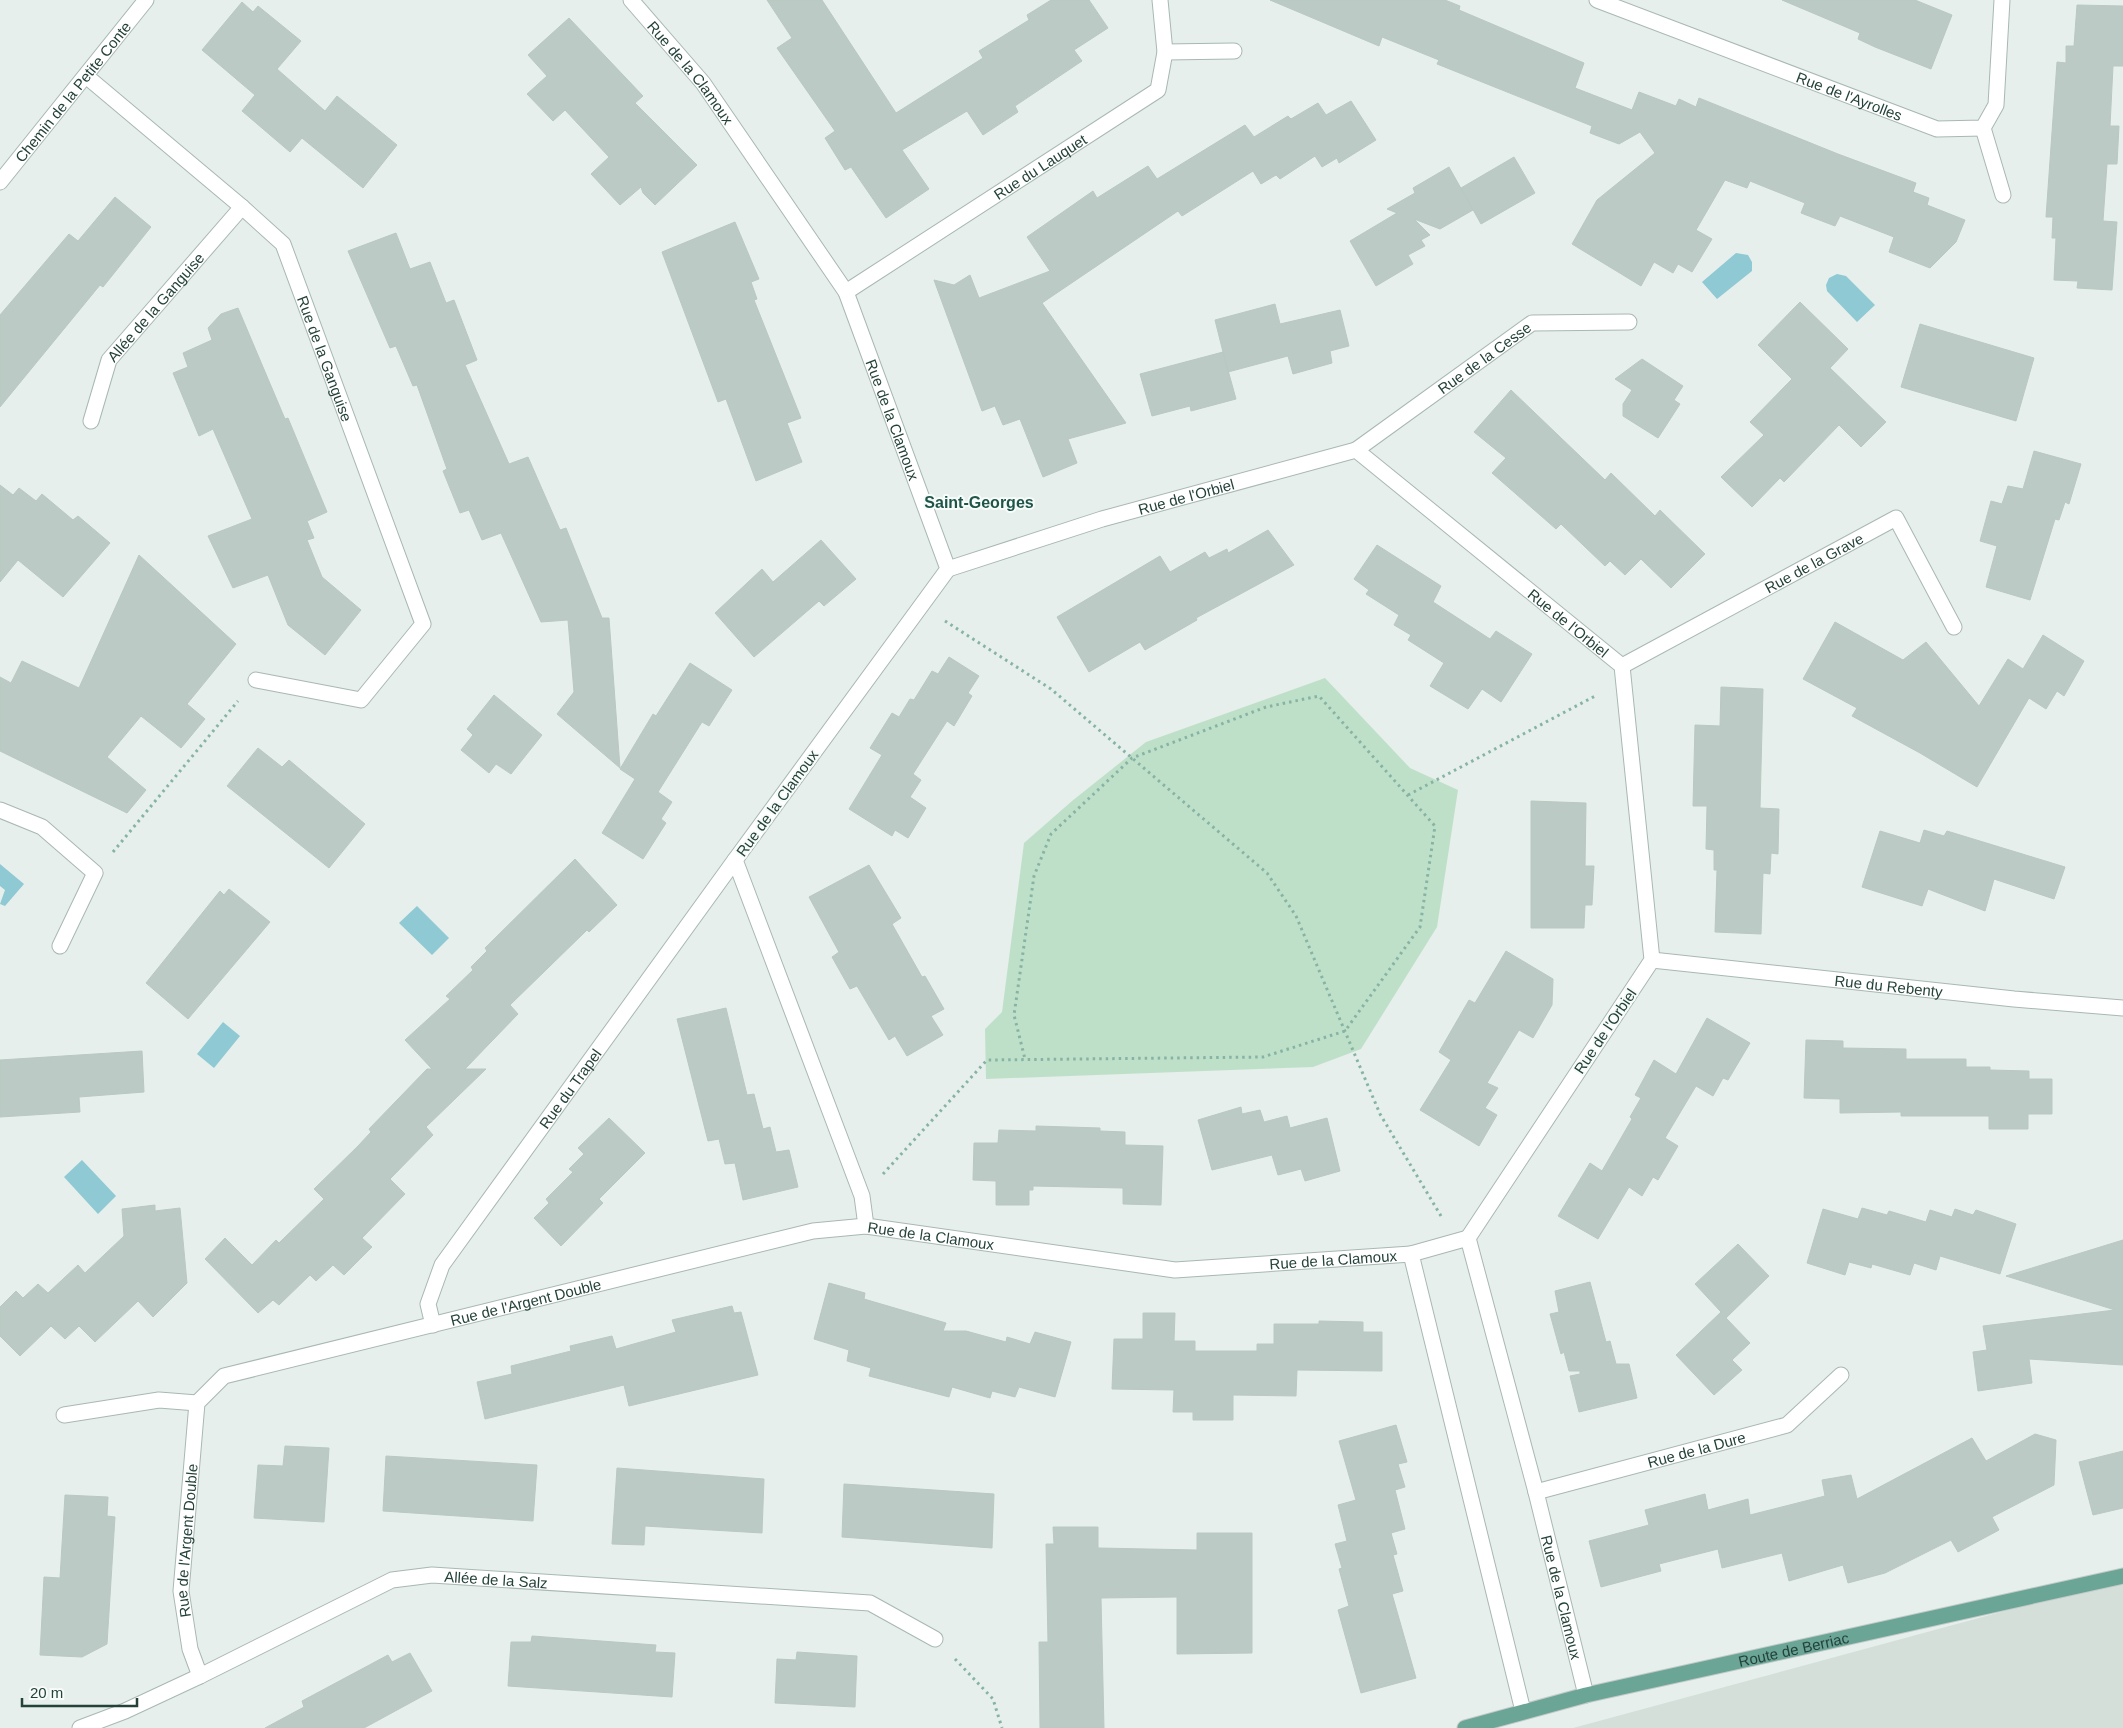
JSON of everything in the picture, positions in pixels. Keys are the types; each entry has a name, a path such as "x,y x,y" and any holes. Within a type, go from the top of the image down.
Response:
{"main road":[{"name":"Route de Berriac","path":"1466,1728 1586,1695 2123,1576"}],"street":[{"name":"Chemin de la Petite Conte","path":"0,182 146,0"},
{"name":"Rue de la Clamoux","path":"631,0 703,83 846,292 948,569 735,860 862,1196 866,1226 1175,1270 1411,1254 1462,1240 1536,1492 1586,1695"},
{"name":"Rue du Lauquet","path":"846,292 1158,90 1165,52 1160,0"},
{"name":"Rue de l'Ayrolles","path":"1597,0 1938,129 1983,128"},
{"path":"2002,0 1996,105 1983,128 2003,195"},
{"path":"1165,52 1234,52"},
{"name":"Rue de la Ganguise","path":"86,76 242,207 283,244 423,624 361,700 256,680"},
{"name":"Allée de la Ganguise","path":"91,421 109,360 242,207"},
{"name":"Rue de la Cesse","path":"1356,450 1532,323 1629,322"},
{"name":"Rue de l'Orbiel","path":"948,569 1102,519 1356,450 1623,673"},
{"name":"Rue de la Grave","path":"1623,673 1896,518 1954,627"},
{"path":"1623,673 1652,960"},
{"path":"0,810 42,828 95,874 60,946"},
{"name":"Rue du Trapel","path":"433,1325 428,1304 442,1265 735,860"},
{"name":"Rue de l'Orbiel","path":"1462,1240 1652,960"},
{"name":"Rue du Rebenty","path":"1652,960 2014,999 2123,1008"},
{"name":"Rue de l'Argent Double","path":"200,1676 190,1650 181,1591 197,1403 224,1376 814,1231 866,1226"},
{"name":"Rue de la Clamoux","path":"1411,1254 1523,1712"},
{"name":"Rue de la Dure","path":"1536,1492 1787,1425 1841,1375"},
{"path":"64,1415 159,1400 197,1403"},
{"name":"Allée de la Salz","path":"80,1728 125,1711 200,1676 392,1580 432,1575 870,1603 935,1639"}],"path":[{"path":"921,606 1052,689 1267,874 1296,916 1380,1114 1462,1240"},
{"path":"1408,795 1623,673"},
{"path":"95,874 256,680"},
{"path":"862,1196 987,1060 1263,1057 1345,1031 1420,926 1435,826 1319,696 1266,707 1132,758 1050,834 1034,876 1014,1015 1025,1059"},
{"path":"935,1639 993,1699 1002,1728"}],"shaded area":[{"path":"2123,1579 2123,1728 1573,1728"}],"green space":[{"path":"1325,678 1410,768 1458,790 1437,927 1361,1049 1313,1067 986,1079 985,1029 1002,1012 1024,843 1072,801 1146,742"}],"water":[{"path":"1736,253 1748,255 1752,262 1752,271 1717,299 1702,282"},
{"path":"1837,274 1846,276 1875,305 1857,322 1827,291 1826,285 1829,278"},
{"path":"0,864 24,884 5,906 0,904 5,890 0,886"},
{"path":"417,906 449,938 432,955 399,923"},
{"path":"223,1022 240,1036 214,1068 197,1054"},
{"path":"82,1160 116,1196 98,1214 64,1177"}],"building":[{"path":"767,0 822,0 896,113 983,58 979,51 1029,20 1027,15 1051,0 1089,0 1108,28 1074,50 1082,61 1015,106 1018,112 983,135 967,111 902,150 929,189 886,218 851,167 845,170 825,138 835,131 777,48 792,38"},
{"path":"1270,0 1445,0 1460,6 1459,10 1584,63 1575,88 1632,110 1639,92 1676,106 1679,99 1696,107 1699,98 1916,183 1913,192 1929,198 1927,205 1965,220 1956,242 1930,268 1889,252 1894,237 1840,216 1835,226 1801,213 1805,203 1750,181 1747,188 1725,180 1696,230 1712,239 1692,272 1678,264 1673,273 1654,262 1641,286 1572,244 1597,200 1655,153 1640,132 1619,144 1590,133 1592,126 1437,64 1439,60 1382,37 1379,46"},
{"path":"1782,0 1915,0 1952,15 1931,69 1875,47 1858,39 1860,33"},
{"path":"242,2 253,12 258,6 301,41 277,69 325,111 337,96 397,145 363,188 302,138 290,152 242,111 255,95 202,50"},
{"path":"2077,5 2123,6 2123,66 2113,66 2110,126 2119,126 2117,164 2107,164 2103,221 2117,222 2112,290 2077,288 2078,281 2054,280 2056,238 2052,238 2053,217 2046,217 2057,62 2066,63 2066,46 2074,46"},
{"path":"569,18 643,96 635,103 697,165 655,205 643,193 641,187 620,205 591,174 609,157 565,110 553,121 527,94 547,76 528,55"},
{"path":"1351,101 1376,140 1339,163 1337,158 1322,167 1315,156 1280,179 1276,175 1261,184 1253,171 1182,216 1178,211 1042,303 1126,423 1068,439 1077,463 1043,477 1020,419 1003,425 995,406 982,411 934,280 954,285 970,275 979,298 1050,271 1027,237 1093,191 1097,198 1148,166 1157,179 1245,125 1254,137 1288,116 1291,119 1318,103 1326,115"},
{"path":"1514,157 1535,193 1481,224 1461,188"},
{"path":"1449,167 1473,210 1440,229 1414,219 1430,235 1421,240 1425,246 1408,255 1413,264 1376,286 1350,241 1397,213 1387,209 1415,193 1413,188"},
{"path":"115,197 151,227 103,287 100,285 0,407 0,315 69,234 78,241"},
{"path":"735,222 759,279 751,282 757,299 754,300 801,418 787,423 802,462 756,481 726,399 718,402 662,252"},
{"path":"396,233 410,269 430,262 446,303 454,300 477,360 465,365 509,464 528,457 560,530 566,528 602,618 609,618 620,768 557,714 574,692 568,620 541,622 501,533 482,540 469,510 460,513 443,471 447,469 417,385 413,386 396,346 390,348 348,251"},
{"path":"1800,302 1848,349 1830,368 1886,422 1861,447 1839,425 1784,482 1780,478 1752,507 1721,477 1764,435 1750,422 1792,379 1758,345"},
{"path":"1275,304 1280,324 1340,310 1349,346 1330,351 1332,363 1293,374 1288,356 1228,372 1215,320"},
{"path":"238,308 285,419 288,418 327,512 307,521 314,538 307,540 322,577 361,610 325,655 288,625 268,575 233,588 208,536 252,519 213,429 199,436 173,373 188,367 183,353 212,340 208,328 221,314"},
{"path":"1920,324 2034,358 2016,421 1901,387"},
{"path":"1223,352 1236,399 1191,411 1190,406 1152,416 1140,374"},
{"path":"1642,359 1683,386 1674,400 1680,404 1658,438 1623,416 1623,404 1632,390 1615,379"},
{"path":"1511,390 1605,480 1611,473 1655,516 1660,510 1705,554 1671,588 1641,559 1625,575 1610,561 1605,566 1561,524 1556,529 1492,473 1506,458 1474,432"},
{"path":"2034,451 2081,464 2069,504 2065,502 2059,520 2055,519 2030,600 1986,587 1997,546 1980,541 1991,501 2002,504 2008,486 2023,489"},
{"path":"0,485 13,495 19,488 36,501 42,494 73,520 78,516 110,543 63,597 18,560 0,582"},
{"path":"1268,530 1294,565 1196,618 1197,620 1145,650 1140,642 1089,672 1057,617 1160,556 1170,572 1205,552 1209,558 1227,549 1228,553"},
{"path":"821,540 856,579 824,606 819,601 754,657 715,613 762,569 773,582"},
{"path":"1377,545 1441,586 1433,602 1490,639 1496,631 1532,654 1501,702 1482,689 1468,709 1430,686 1444,663 1408,640 1411,635 1394,625 1399,615 1366,594 1369,590 1354,579"},
{"path":"139,555 236,644 187,704 205,719 181,748 141,716 107,757 146,790 127,813 0,751 0,677 11,683 22,661 79,688"},
{"path":"1835,622 1903,660 1926,642 1979,706 2008,659 2023,669 2043,635 2084,661 2064,696 2057,691 2046,709 2029,698 1977,787 1852,716 1857,708 1803,679"},
{"path":"949,657 979,676 968,693 972,696 954,726 947,721 913,774 921,780 910,797 926,808 908,838 895,830 892,836 849,809 882,755 870,748 892,713 899,717 910,699 914,700 932,671 938,674"},
{"path":"690,663 732,690 709,726 702,722 658,792 672,802 661,819 666,823 643,859 602,833 635,779 620,769 653,714 656,716"},
{"path":"1721,687 1763,689 1760,808 1779,809 1778,854 1771,853 1770,874 1763,873 1761,934 1715,932 1717,870 1714,870 1714,850 1706,849 1707,806 1693,806 1695,725 1720,726"},
{"path":"494,695 542,735 511,774 496,764 489,773 461,750 473,735 467,729"},
{"path":"258,748 282,767 289,760 365,824 329,868 227,786"},
{"path":"1531,801 1586,803 1585,866 1594,866 1592,905 1585,905 1584,928 1531,928"},
{"path":"1924,830 1944,836 1947,831 2065,867 2054,899 1994,879 1985,911 1928,889 1922,906 1862,887 1880,831 1920,843"},
{"path":"575,859 617,905 589,932 587,930 510,1005 518,1014 465,1069 486,1069 426,1127 433,1135 390,1179 405,1194 362,1238 372,1247 344,1275 333,1265 316,1281 310,1275 279,1305 273,1300 258,1313 205,1259 225,1238 252,1265 276,1240 279,1243 324,1199 314,1189 358,1146 371,1132 369,1129 427,1069 432,1069 405,1040 450,999 446,996 473,970 471,967 487,951 485,948"},
{"path":"869,865 901,918 892,924 922,977 925,976 944,1009 931,1016 943,1035 907,1056 895,1036 889,1040 857,986 850,989 832,957 839,952 809,897"},
{"path":"229,889 270,922 188,1019 146,983 220,891 224,895"},
{"path":"1506,951 1553,979 1552,1005 1533,1038 1519,1030 1487,1083 1498,1088 1485,1108 1497,1115 1479,1146 1420,1110 1451,1060 1439,1052 1469,1000 1475,1003"},
{"path":"726,1008 747,1095 754,1094 763,1129 770,1127 776,1152 789,1150 798,1187 743,1200 735,1163 725,1164 719,1139 708,1141 677,1019"},
{"path":"1707,1018 1750,1043 1728,1080 1723,1078 1713,1096 1696,1086 1665,1138 1678,1146 1658,1180 1653,1177 1642,1196 1629,1187 1598,1239 1558,1216 1590,1163 1602,1171 1632,1119 1630,1117 1641,1098 1635,1095 1654,1060 1676,1074"},
{"path":"1806,1040 1843,1041 1843,1048 1906,1049 1906,1059 1966,1059 1966,1067 1990,1067 1990,1070 2029,1071 2029,1079 2052,1079 2052,1114 2028,1114 2028,1129 1989,1129 1989,1116 1901,1116 1901,1112 1840,1113 1840,1099 1804,1098"},
{"path":"142,1051 144,1092 79,1097 80,1112 0,1117 0,1060"},
{"path":"1241,1107 1242,1114 1260,1110 1264,1122 1287,1116 1290,1128 1327,1118 1340,1171 1305,1181 1301,1169 1278,1175 1272,1155 1212,1170 1198,1120"},
{"path":"609,1118 645,1153 599,1199 603,1203 561,1246 534,1218 549,1203 546,1199 573,1172 569,1169 584,1154 578,1148"},
{"path":"1036,1126 1100,1128 1100,1131 1125,1132 1125,1145 1163,1146 1161,1205 1123,1204 1123,1188 1033,1186 1033,1190 1029,1190 1029,1205 996,1205 996,1181 973,1180 974,1143 998,1143 999,1130 1036,1131"},
{"path":"155,1205 155,1211 180,1208 187,1283 153,1317 138,1301 95,1342 79,1326 65,1339 51,1326 20,1356 0,1336 0,1307 16,1291 23,1298 38,1284 48,1293 78,1265 85,1273 124,1236 122,1209"},
{"path":"1862,1208 1887,1215 1889,1211 1926,1222 1930,1210 1952,1217 1955,1209 1973,1215 1976,1210 2016,1224 2000,1274 1940,1256 1936,1270 1914,1263 1910,1275 1872,1264 1871,1268 1849,1262 1845,1275 1807,1263 1823,1209 1858,1219"},
{"path":"2123,1240 2123,1365 2029,1359 2032,1383 1978,1391 1973,1352 1987,1350 1983,1326 2115,1310 2006,1276"},
{"path":"1738,1244 1769,1276 1726,1318 1750,1343 1732,1360 1742,1370 1714,1395 1676,1355 1721,1312 1695,1284"},
{"path":"1590,1282 1606,1342 1610,1341 1616,1364 1629,1364 1637,1398 1579,1412 1570,1376 1580,1374 1580,1371 1569,1371 1564,1352 1561,1354 1550,1314 1559,1312 1555,1291"},
{"path":"829,1283 865,1293 864,1299 946,1323 943,1331 966,1331 1006,1342 1007,1337 1030,1344 1035,1332 1071,1342 1055,1397 1019,1387 1015,1397 992,1391 990,1398 952,1387 949,1397 869,1376 871,1368 847,1361 849,1350 814,1339"},
{"path":"732,1306 734,1313 741,1312 758,1375 629,1406 624,1385 485,1419 477,1382 512,1374 511,1366 571,1351 570,1346 612,1336 616,1349 676,1332 672,1320"},
{"path":"1143,1313 1175,1313 1174,1341 1195,1341 1195,1351 1257,1351 1257,1344 1274,1344 1274,1324 1319,1324 1319,1321 1363,1322 1363,1332 1382,1332 1382,1371 1297,1370 1296,1396 1233,1395 1233,1420 1193,1420 1193,1412 1173,1412 1174,1390 1112,1389 1114,1339 1143,1339"},
{"path":"1396,1425 1407,1462 1398,1464 1405,1487 1395,1490 1405,1529 1391,1533 1397,1554 1393,1555 1403,1591 1392,1594 1416,1678 1361,1693 1338,1610 1349,1606 1339,1569 1342,1568 1335,1544 1347,1541 1338,1505 1356,1500 1339,1441"},
{"path":"2035,1434 2056,1440 2054,1485 1992,1517 1999,1530 1958,1552 1951,1540 1885,1573 1848,1583 1843,1565 1789,1581 1782,1553 1722,1568 1718,1549 1659,1564 1661,1571 1601,1587 1589,1541 1649,1525 1645,1510 1705,1494 1708,1510 1748,1499 1750,1515 1825,1496 1822,1480 1851,1475 1857,1499 1972,1438 1986,1461"},
{"path":"285,1446 329,1448 324,1522 254,1518 258,1465 283,1466"},
{"path":"2123,1451 2123,1508 2093,1515 2079,1462"},
{"path":"386,1456 537,1465 533,1521 383,1511"},
{"path":"617,1468 764,1479 762,1533 645,1526 644,1545 612,1544"},
{"path":"844,1484 994,1494 992,1548 842,1537"},
{"path":"65,1495 108,1497 107,1516 115,1517 107,1644 82,1657 40,1655 44,1577 60,1578"},
{"path":"1053,1527 1098,1527 1098,1548 1197,1550 1197,1533 1252,1533 1252,1653 1177,1654 1177,1597 1101,1598 1104,1728 1040,1728 1039,1642 1048,1642 1046,1544 1054,1544"},
{"path":"532,1636 656,1645 655,1652 675,1653 672,1697 508,1686 511,1642 531,1642"},
{"path":"797,1652 857,1656 855,1707 775,1703 777,1659 796,1660"},
{"path":"410,1653 432,1691 364,1728 265,1728 304,1707 302,1701 388,1655 392,1662"}],"district":[{"name":"Saint-Georges","path":"979,502"}]}
